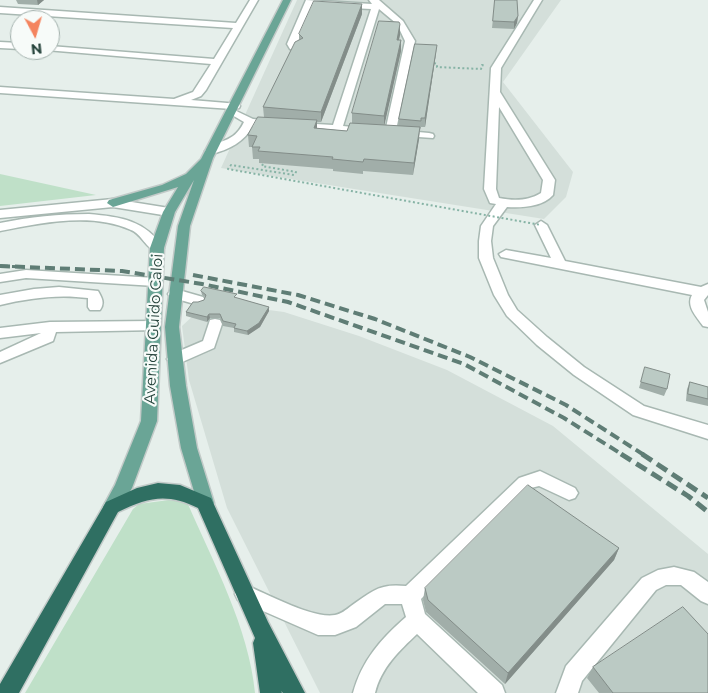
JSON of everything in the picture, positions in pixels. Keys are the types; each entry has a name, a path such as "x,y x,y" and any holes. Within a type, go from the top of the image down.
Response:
{"highway":[{"path":"7,693 112,507 136,494 161,490 185,493 205,503 261,629 294,693"},
{"path":"261,629 271,693"}],"main road":[{"name":"Avenida Guido Caloi","path":"205,503 190,448 178,386 172,327 184,226 209,154 287,0"},
{"name":"Avenida Guido Caloi","path":"112,507 123,488 149,421 157,248 169,212 190,176 209,154"},
{"path":"113,203 166,188 190,176"},
{"path":"169,212 184,226"}],"street":[{"path":"175,103 197,94 240,26 254,0"},
{"path":"495,92 549,180 547,195 538,201 503,203 494,200 490,190 496,68 501,56 532,14 538,0"},
{"path":"298,48 293,47 292,44 309,2 375,3 399,20 410,41 390,132"},
{"path":"337,128 362,54 375,3"},
{"path":"0,10 240,26"},
{"path":"60,50 218,62"},
{"path":"348,53 362,54"},
{"path":"0,90 233,109 246,117 249,122"},
{"path":"249,122 429,136"},
{"path":"209,154 239,139 245,132 249,122"},
{"path":"0,214 113,203 169,212"},
{"path":"503,203 487,226 485,241 486,258 501,295 512,313 542,341 579,371 638,411 708,432"},
{"path":"0,227 26,222 72,218 111,220 141,230 157,248"},
{"path":"542,225 560,264"},
{"path":"506,254 705,290"},
{"path":"0,278 26,274 155,282"},
{"path":"705,290 696,299 696,305 708,322"},
{"path":"0,300 14,296 82,291 93,294 96,299 95,307"},
{"path":"175,294 198,300"},
{"path":"175,359 209,344 215,324"},
{"path":"0,333 49,332 86,334 153,330"},
{"path":"0,358 49,332"},
{"path":"410,596 525,483 540,478 569,493"},
{"path":"567,693 574,674 649,584 663,576 677,575 687,578 708,595"},
{"path":"245,594 318,625 335,625 349,620 380,596 392,594 410,596"},
{"path":"410,596 417,620 494,693"},
{"path":"364,693 365,684 374,665 417,620"}],"path":[{"path":"434,64 437,64 437,67 481,69 482,65"},
{"path":"264,164 262,166 296,172 294,175 231,165 228,170 542,225"}],"shaded area":[{"path":"297,0 561,0 503,82 573,172 566,197 544,219 221,168"},
{"path":"208,302 284,312 359,336 447,370 553,426 708,554 708,693 320,693 227,508 189,380 182,326"}],"green space":[{"path":"0,174 96,195 0,206"},
{"path":"169,500 187,502 238,620 251,669 255,693 25,693 133,509 139,504"}],"building":[{"path":"495,0 517,0 518,16 514,22 493,21"},
{"path":"314,1 362,4 321,112 263,107 295,42 303,38 299,34"},
{"path":"379,21 399,22 397,40 401,40 384,116 352,113"},
{"path":"415,44 437,45 425,118 421,118 421,121 399,119"},
{"path":"258,117 317,120 314,128 347,131 350,123 420,127 414,163 364,159 363,162 332,159 333,157 258,151 260,147 252,147 257,136 248,135"},
{"path":"204,287 237,294 234,297 269,307 259,323 247,331 234,328 236,324 223,321 220,314 209,314 207,317 186,312 193,302 204,300 206,295 201,291"},
{"path":"645,367 670,374 667,389 641,382"},
{"path":"690,382 708,387 708,399 688,394"},
{"path":"528,485 619,548 508,673 428,600 425,588"},
{"path":"683,607 708,634 708,693 613,693 593,667"}],"railway":[{"path":"25,267 0,266 122,271 202,284 288,302 464,364 564,418 623,455"},
{"path":"193,275 298,295 375,319 470,357 566,405 644,455"},
{"path":"621,454 688,496 708,512"},
{"path":"642,454 708,498"}]}
